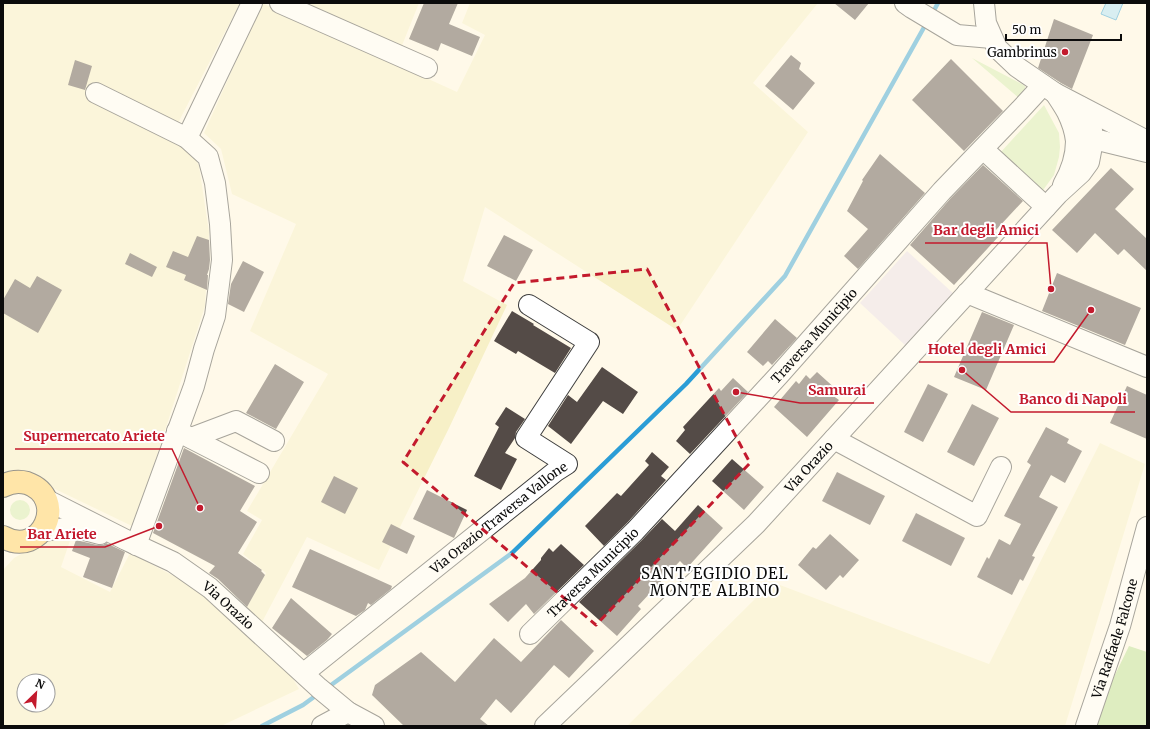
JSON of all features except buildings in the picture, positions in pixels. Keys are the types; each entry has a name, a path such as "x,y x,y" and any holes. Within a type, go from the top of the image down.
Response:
{"main road":[{"path":"7,482 23,482 32,485 40,491 45,498 48,507 46,524 42,531 35,537 26,541 8,545"}],"street":[{"path":"187,138 252,3"},
{"path":"280,3 427,68"},
{"path":"905,3 953,33 992,38"},
{"path":"984,3 986,23 997,48 1018,67 1049,89 1145,145"},
{"path":"1049,89 1066,111 1080,134 1092,146 1089,162 1081,173 1052,201"},
{"name":"Traversa Municipio","path":"530,634 635,531 780,375 942,191 983,148 1049,89"},
{"path":"96,93 187,138 208,157 215,183 220,224 222,260 215,316 194,386 184,434 131,542"},
{"path":"1080,134 1092,130 1081,107"},
{"path":"1080,134 1098,140 1145,145"},
{"path":"1052,201 1069,176 1080,134"},
{"path":"1089,162 1111,154 1145,145"},
{"path":"983,148 1052,201"},
{"name":"Via Orazio","path":"545,726 756,524 1052,201"},
{"path":"967,293 1147,367"},
{"name":"Via Orazio Traversa Vallone","path":"304,673 556,471 567,464 526,438 590,342 529,305"},
{"path":"184,434 236,421 274,441"},
{"path":"184,434 259,474"},
{"path":"834,439 977,516 1001,467"},
{"path":"45,498 131,542"},
{"name":"Via Raffaele Falcone","path":"1086,726 1120,626 1147,527"},
{"path":"42,531 67,528 81,529 131,542"},
{"name":"Via Orazio","path":"131,542 173,562 210,588 319,688 348,712"},
{"path":"322,726 348,712 374,726"}],"highlighted area":[{"path":"647,269 750,463 596,625 403,462 514,283"}],"shaded area":[{"path":"3,3 240,3 178,123 199,166 209,232 205,306 134,527 28,476 3,471"},
{"path":"262,3 457,92 485,35 462,23 470,3 818,3 753,83 808,132 677,330 485,207 463,281 507,305 449,428 379,570 307,537 261,624 247,607 266,573 243,554 262,520 247,511 328,374 250,331 296,224 232,194 221,149 204,133"},
{"path":"306,3 419,3 401,48 305,5"},
{"path":"907,251 954,294 906,346 860,303"},
{"path":"1100,443 1145,464 1065,726 627,726 772,582 989,664"},
{"path":"72,535 61,567 110,592 130,553 206,593 261,645 292,677 299,689 221,726 3,726 3,570 14,558 41,543"}],"green space":[{"path":"972,58 1025,86 1025,90 1020,99"},
{"path":"1044,105 1059,133 1060,147 1054,175 1041,193 1000,153"},
{"path":"20,500 27,503 30,510 27,517 20,520 13,517 10,510 13,503"},
{"path":"1129,646 1147,652 1147,726 1090,726"}],"water":[{"path":"1106,3 1123,3 1116,20 1101,14"}],"waterway":[{"path":"932,14 938,3"},
{"path":"327,688 512,553 686,384 785,276 927,22"},
{"path":"262,726 303,705 318,694"}],"place":[{"name":"Gambrinus","path":"1065,52"},
{"name":"Bar degli Amici","path":"1051,289"},
{"name":"Hotel degli Amici","path":"1091,310"},
{"name":"Banco di Napoli","path":"962,370"},
{"name":"Samurai","path":"736,392"},
{"name":"Supermercato Ariete","path":"200,508"},
{"name":"Bar Ariete","path":"159,526"}],"district":[{"name":"SANT'EGIDIO DEL MONTE ALBINO","path":"715,582"}]}
